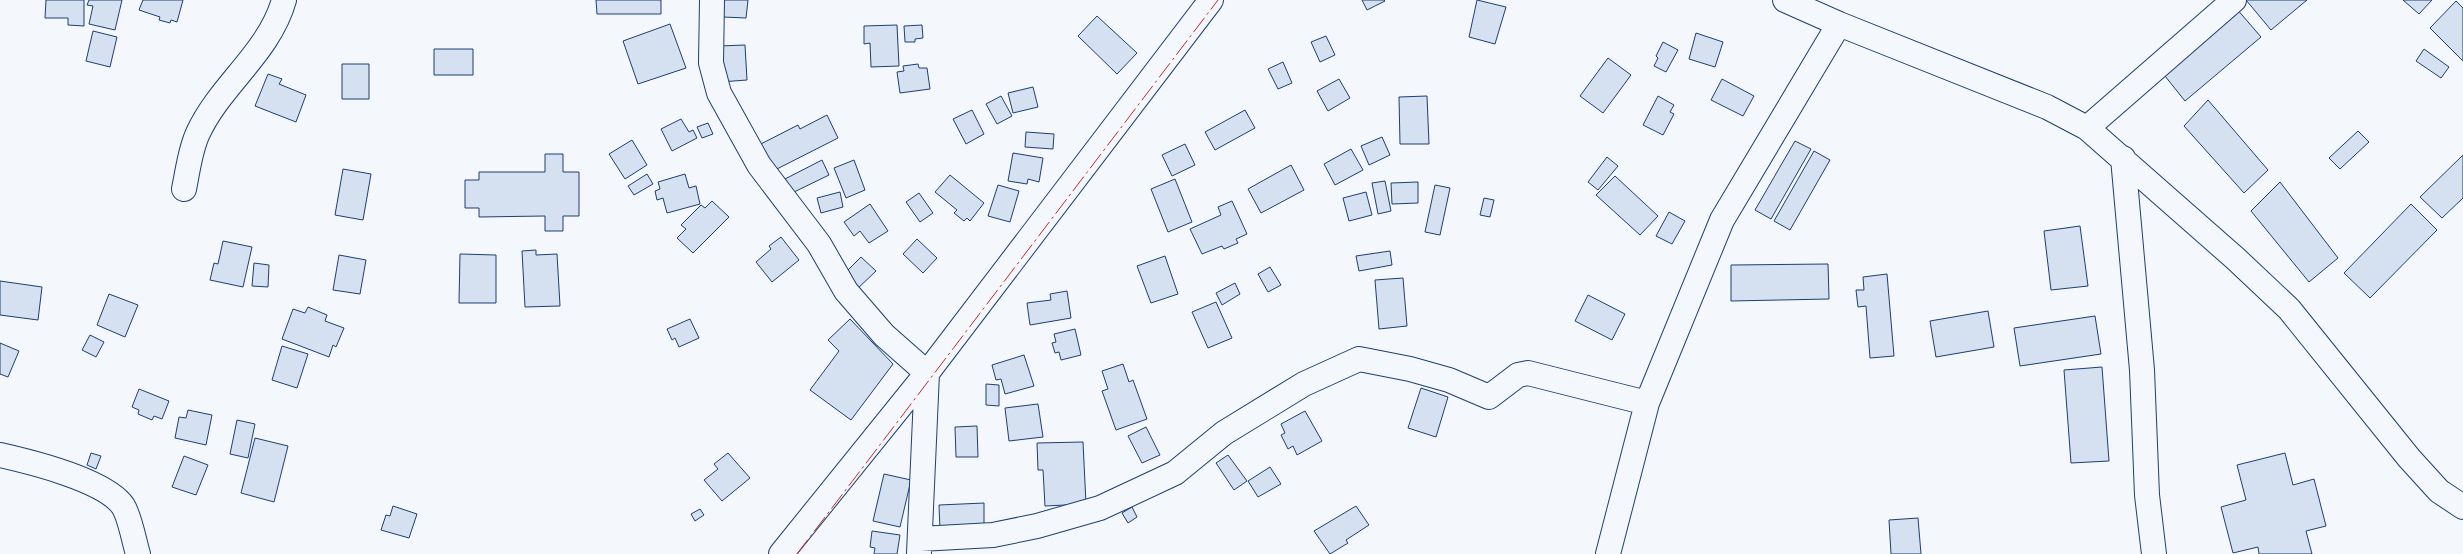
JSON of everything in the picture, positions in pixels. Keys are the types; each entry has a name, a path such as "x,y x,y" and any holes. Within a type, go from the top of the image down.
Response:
{"street":[{"path":"184,189 191,152 198,132 270,35 284,0"},
{"path":"712,0 711,63 719,93 759,165 819,244 846,291 884,335 927,373"},
{"path":"782,554 927,373 1211,0"},
{"path":"1785,0 1839,24 2047,107 2087,128 2236,259 2289,310 2438,491 2463,507"},
{"path":"2087,128 2234,0"},
{"path":"1608,554 1647,403 1722,220 1839,24"},
{"path":"2123,158 2142,370 2147,495 2154,554"},
{"path":"927,373 919,546 993,536 1100,508 1175,473 1224,433 1304,384 1358,359 1410,369 1449,380 1489,397 1518,375 1528,373 1647,403"},
{"path":"0,455 78,478 108,492 123,506 138,554"}],"building":[{"path":"46,0 84,0 84,26 68,25 68,18 45,18"},
{"path":"89,0 122,0 115,30 89,24 93,6 87,5"},
{"path":"143,0 183,0 177,22 171,20 170,23 159,20 160,17 139,10"},
{"path":"596,0 661,0 661,14 597,14"},
{"path":"724,0 748,0 746,18 723,17"},
{"path":"1362,0 1384,0 1385,1 1367,10"},
{"path":"1477,0 1506,7 1495,44 1469,37"},
{"path":"2246,0 2307,0 2271,30"},
{"path":"2403,0 2432,0 2419,14"},
{"path":"2456,1 2463,8 2463,61 2430,28"},
{"path":"2236,8 2261,37 2185,101 2161,71"},
{"path":"1097,16 1137,53 1117,74 1078,36"},
{"path":"670,24 686,68 638,84 623,41"},
{"path":"897,25 899,66 871,67 870,43 864,44 864,26"},
{"path":"922,25 923,38 915,39 915,42 905,42 904,26"},
{"path":"93,31 117,37 110,67 86,61"},
{"path":"1696,33 1723,42 1715,67 1689,59"},
{"path":"1326,36 1335,55 1320,62 1311,42"},
{"path":"1663,42 1678,50 1666,72 1654,66 1658,58 1656,56"},
{"path":"745,45 747,80 720,82 719,46"},
{"path":"434,49 473,49 473,75 434,75"},
{"path":"2424,49 2449,67 2441,78 2416,61"},
{"path":"1608,58 1631,75 1603,113 1580,96"},
{"path":"1283,62 1292,83 1278,89 1268,69"},
{"path":"342,64 369,64 369,99 342,99"},
{"path":"918,64 919,68 927,68 930,89 900,93 897,72 904,71 903,66"},
{"path":"268,74 282,79 279,84 306,95 296,122 255,106"},
{"path":"1339,79 1350,98 1328,111 1317,91"},
{"path":"1722,79 1754,96 1743,116 1711,100"},
{"path":"1033,87 1038,107 1013,113 1008,93"},
{"path":"1001,96 1012,116 997,124 986,104"},
{"path":"1427,96 1429,144 1400,144 1399,97"},
{"path":"1658,96 1674,105 1670,112 1674,114 1663,135 1643,125"},
{"path":"2208,100 2268,170 2244,193 2184,126"},
{"path":"972,110 984,134 966,144 953,119"},
{"path":"1245,110 1255,128 1215,150 1205,132"},
{"path":"827,115 838,138 769,173 755,147 798,125 800,129"},
{"path":"681,119 689,132 693,130 697,138 672,151 661,129"},
{"path":"708,123 713,134 702,138 697,127"},
{"path":"2358,131 2369,142 2340,169 2329,158"},
{"path":"1026,132 1054,134 1053,149 1025,147"},
{"path":"1382,137 1390,155 1369,165 1361,146"},
{"path":"632,140 647,165 625,179 609,154"},
{"path":"1795,141 1811,149 1771,219 1755,210"},
{"path":"1185,144 1195,165 1172,176 1162,155"},
{"path":"1351,149 1363,170 1335,185 1324,164"},
{"path":"1814,151 1830,160 1790,230 1774,221"},
{"path":"1013,153 1043,158 1039,182 1028,179 1027,184 1008,181"},
{"path":"545,154 563,154 563,172 579,172 579,216 563,216 563,231 545,231 545,216 479,217 479,208 465,208 465,180 479,180 479,172 545,172"},
{"path":"2463,155 2463,198 2442,218 2420,197"},
{"path":"1607,157 1618,166 1598,190 1588,182"},
{"path":"822,160 829,175 792,193 785,179"},
{"path":"854,160 865,190 846,198 834,168"},
{"path":"1291,165 1304,190 1261,213 1248,189"},
{"path":"343,169 371,174 363,220 335,215"},
{"path":"647,174 653,184 634,195 628,186"},
{"path":"685,174 689,188 696,186 700,204 667,213 663,198 657,200 655,191 660,189 658,182"},
{"path":"950,175 984,203 970,221 967,218 964,221 954,213 957,210 935,192"},
{"path":"1615,176 1658,216 1640,235 1596,195"},
{"path":"1175,179 1192,222 1168,232 1151,189"},
{"path":"1385,181 1391,211 1378,214 1372,183"},
{"path":"1418,182 1418,203 1392,204 1391,183"},
{"path":"2280,182 2338,258 2309,282 2251,211"},
{"path":"998,185 1019,191 1010,222 988,216"},
{"path":"1435,185 1450,188 1440,235 1425,232"},
{"path":"840,192 843,207 821,213 817,198"},
{"path":"1366,192 1372,215 1349,221 1343,198"},
{"path":"919,193 933,213 920,222 906,202"},
{"path":"1484,198 1494,200 1490,217 1480,215"},
{"path":"712,201 729,217 693,253 677,238 686,229 681,225 701,205 705,208"},
{"path":"1232,201 1247,234 1236,239 1238,243 1224,249 1222,246 1202,254 1190,229 1221,215 1218,207"},
{"path":"870,204 888,231 869,243 860,231 854,236 844,222"},
{"path":"2411,204 2437,230 2370,298 2344,273"},
{"path":"1669,212 1685,221 1672,244 1656,236"},
{"path":"2080,226 2088,286 2051,290 2044,231"},
{"path":"781,237 799,260 772,282 756,262 771,249 769,246"},
{"path":"917,239 937,258 923,273 903,254"},
{"path":"223,241 252,247 243,287 210,280 214,263 218,264"},
{"path":"536,250 536,255 557,254 560,306 525,307 522,251"},
{"path":"1390,251 1392,265 1359,271 1356,256"},
{"path":"460,254 496,255 496,303 459,303"},
{"path":"339,255 366,260 360,294 333,290"},
{"path":"1165,256 1178,294 1151,303 1137,266"},
{"path":"861,257 876,271 855,291 841,277"},
{"path":"254,263 269,265 268,287 252,286"},
{"path":"1828,264 1829,299 1731,301 1731,265"},
{"path":"1270,267 1281,285 1268,292 1258,274"},
{"path":"1887,274 1894,356 1870,358 1866,306 1858,307 1856,290 1864,290 1863,277"},
{"path":"1403,278 1407,326 1379,329 1375,280"},
{"path":"0,281 42,287 38,320 0,315"},
{"path":"1235,283 1240,294 1222,305 1216,293"},
{"path":"1067,291 1071,318 1030,325 1027,303 1051,300 1050,294"},
{"path":"109,294 138,305 125,337 97,325"},
{"path":"1588,295 1625,314 1612,340 1575,321"},
{"path":"1216,302 1232,338 1208,348 1192,312"},
{"path":"308,307 327,315 325,321 344,328 336,347 333,345 329,357 282,339 293,309 305,313"},
{"path":"1988,311 1994,347 1936,357 1930,321"},
{"path":"2095,316 2101,354 2020,366 2014,328"},
{"path":"690,319 699,338 679,347 675,338 672,340 667,329"},
{"path":"850,319 893,364 851,420 810,390 839,351 828,340"},
{"path":"1075,329 1081,355 1061,360 1059,352 1055,353 1052,343 1056,342 1054,334"},
{"path":"90,335 104,342 96,357 82,350"},
{"path":"0,343 19,351 8,377 0,374"},
{"path":"282,346 308,354 297,388 272,380"},
{"path":"1024,355 1034,386 1005,394 1001,379 996,380 992,365"},
{"path":"1123,364 1129,382 1133,380 1147,419 1116,430 1102,391 1108,389 1102,371"},
{"path":"2102,367 2109,461 2071,463 2064,370"},
{"path":"986,384 999,385 999,406 986,405"},
{"path":"1421,388 1448,397 1436,437 1408,428"},
{"path":"139,389 169,401 162,419 154,416 152,420 138,414 139,410 132,407"},
{"path":"1038,404 1043,437 1009,441 1005,408"},
{"path":"188,410 212,415 206,445 175,438 179,417 186,418"},
{"path":"1305,411 1322,441 1297,455 1293,446 1288,449 1281,435 1285,433 1281,424"},
{"path":"237,420 255,424 248,458 230,454"},
{"path":"977,426 978,457 956,457 955,427"},
{"path":"1146,427 1160,455 1142,463 1128,436"},
{"path":"255,438 288,446 274,502 241,493"},
{"path":"1083,442 1086,504 1045,506 1043,470 1038,470 1037,443"},
{"path":"91,453 101,456 96,469 87,465"},
{"path":"728,453 750,478 722,501 704,480 718,469 714,464"},
{"path":"2285,453 2293,485 2314,479 2326,526 2306,531 2312,554 2259,554 2258,547 2233,553 2221,507 2246,500 2237,465"},
{"path":"1228,455 1247,481 1234,490 1216,463"},
{"path":"184,456 208,465 196,495 172,487"},
{"path":"1270,467 1281,484 1258,497 1248,481"},
{"path":"884,474 911,480 900,527 873,521"},
{"path":"984,503 984,529 940,530 939,505"},
{"path":"393,506 417,514 409,538 381,530 386,515 390,516"},
{"path":"1356,506 1369,525 1346,540 1348,543 1330,554 1314,531"},
{"path":"1132,507 1137,517 1128,523 1122,513"},
{"path":"700,509 704,515 695,521 691,514"},
{"path":"1918,518 1921,554 1891,554 1889,520"},
{"path":"872,531 900,535 897,554 874,554 875,548 870,547"}],"power":[{"path":"797,554 1218,0"}]}
